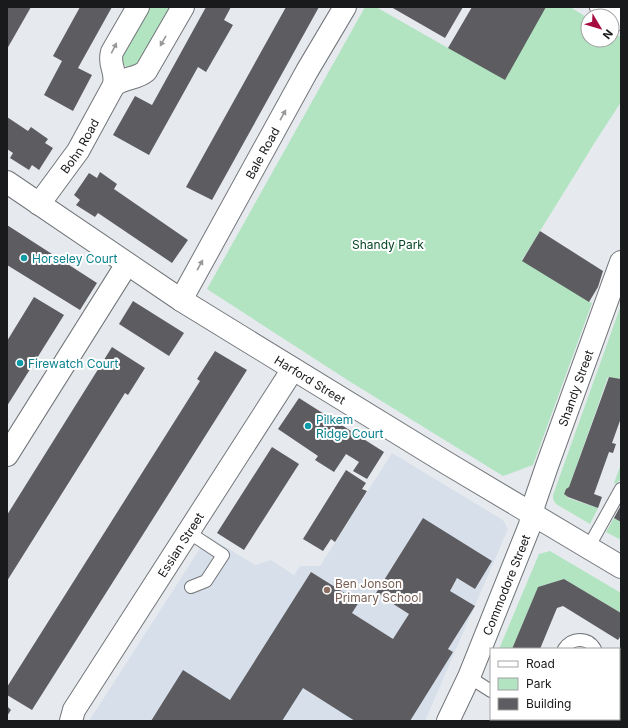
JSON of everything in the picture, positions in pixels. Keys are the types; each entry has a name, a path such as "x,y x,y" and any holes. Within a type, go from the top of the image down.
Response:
{"street":[{"path":"114,85 116,75 110,58 138,7"},
{"path":"114,85 124,79 142,75 146,71 183,7"},
{"name":"Bale Road","path":"181,300 305,75 345,7"},
{"path":"601,7 621,19"},
{"name":"Bohn Road","path":"39,204 78,151 114,85"},
{"name":"Harford Street","path":"7,182 181,300 532,515 621,567"},
{"name":"Shandy Street","path":"532,515 534,504 547,466 621,262"},
{"path":"7,455 127,264"},
{"name":"Essian Street","path":"71,721 74,710 293,369"},
{"name":"Commodore Street","path":"448,721 469,677 530,525 532,515"}],"lane":[{"path":"588,548 621,489"},
{"path":"188,532 223,555 206,581 191,587"},
{"path":"565,648 571,642 582,640 588,642 594,648"},
{"path":"469,677 490,690"}],"shaded area":[{"name":"Ben Jonson Primary School","path":"392,453 503,520 508,529 425,721 89,721 208,536 255,565 271,560 294,575 300,566 320,566"}],"green space":[{"path":"147,7 174,7 142,63 131,69 123,64 121,55"},
{"name":"Shandy Park","path":"365,7 376,7 448,48 546,7 570,7 580,13 580,48 620,48 621,37 621,102 522,260 592,303 533,465 503,476 349,381 207,289"},
{"path":"621,305 621,379 608,377 569,487 564,493 568,498 598,508 590,524 556,504 553,499 553,495"},
{"path":"621,464 621,479 616,484 614,483"},
{"path":"614,518 621,522 621,540 606,532"},
{"path":"550,551 621,593 621,613 564,579 538,587 512,648 499,648 539,554"}],"building":[{"path":"7,7 31,7 7,49"},
{"path":"80,7 112,7 78,68 92,75 73,111 44,95 62,61 53,56"},
{"path":"206,7 231,7 224,20 233,25 206,72 198,67 149,155 113,135 135,96 152,105"},
{"path":"286,7 319,7 212,200 186,187"},
{"path":"391,7 463,7 445,38"},
{"path":"472,7 546,7 505,80 448,48"},
{"path":"7,117 28,131 31,127 48,139 45,143 53,148 39,170 32,165 29,170 10,158 13,153 7,149"},
{"path":"100,172 117,184 114,189 188,240 172,263 98,213 95,217 76,205 80,200 74,195 89,173 97,178"},
{"path":"7,225 97,283 80,310 7,265"},
{"path":"540,231 603,271 598,287 589,302 522,261"},
{"name":"Firewatch Court","path":"34,297 64,315 7,406 7,341"},
{"path":"133,301 184,333 169,356 119,324"},
{"path":"112,347 145,368 128,395 125,393 7,581 7,515"},
{"path":"215,351 247,370 32,710 7,695 7,687 200,381 197,379"},
{"path":"609,377 621,379 621,418 612,443 616,444 613,453 609,452 594,494 602,497 598,508 568,497 564,494 566,489 569,487"},
{"path":"299,398 384,452 367,479 353,471 359,462 346,454 334,472 315,460 318,456 278,429"},
{"path":"272,447 299,464 244,550 217,533"},
{"path":"346,470 366,483 362,489 367,491 335,542 331,539 323,551 303,539"},
{"path":"621,505 621,522 614,518"},
{"path":"423,518 492,561 475,589 457,578 450,591 475,606 448,649 453,652 410,721 355,721 303,688 282,721 151,721 183,670 230,700 311,572 359,602 352,613 393,639 409,614 376,593"},
{"path":"564,579 621,613 621,638 620,637 618,640 563,606 557,608 540,648 512,648 538,587"},
{"path":"7,706 11,710 7,716"},
{"path":"504,720 557,721 505,721"}],"place":[{"name":"Horseley Court","path":"24,258"},
{"name":"Firewatch Court","path":"20,363"},
{"name":"Pilkem Ridge Court","path":"308,426"},
{"name":"Ben Jonson Primary School","path":"327,590"}]}
